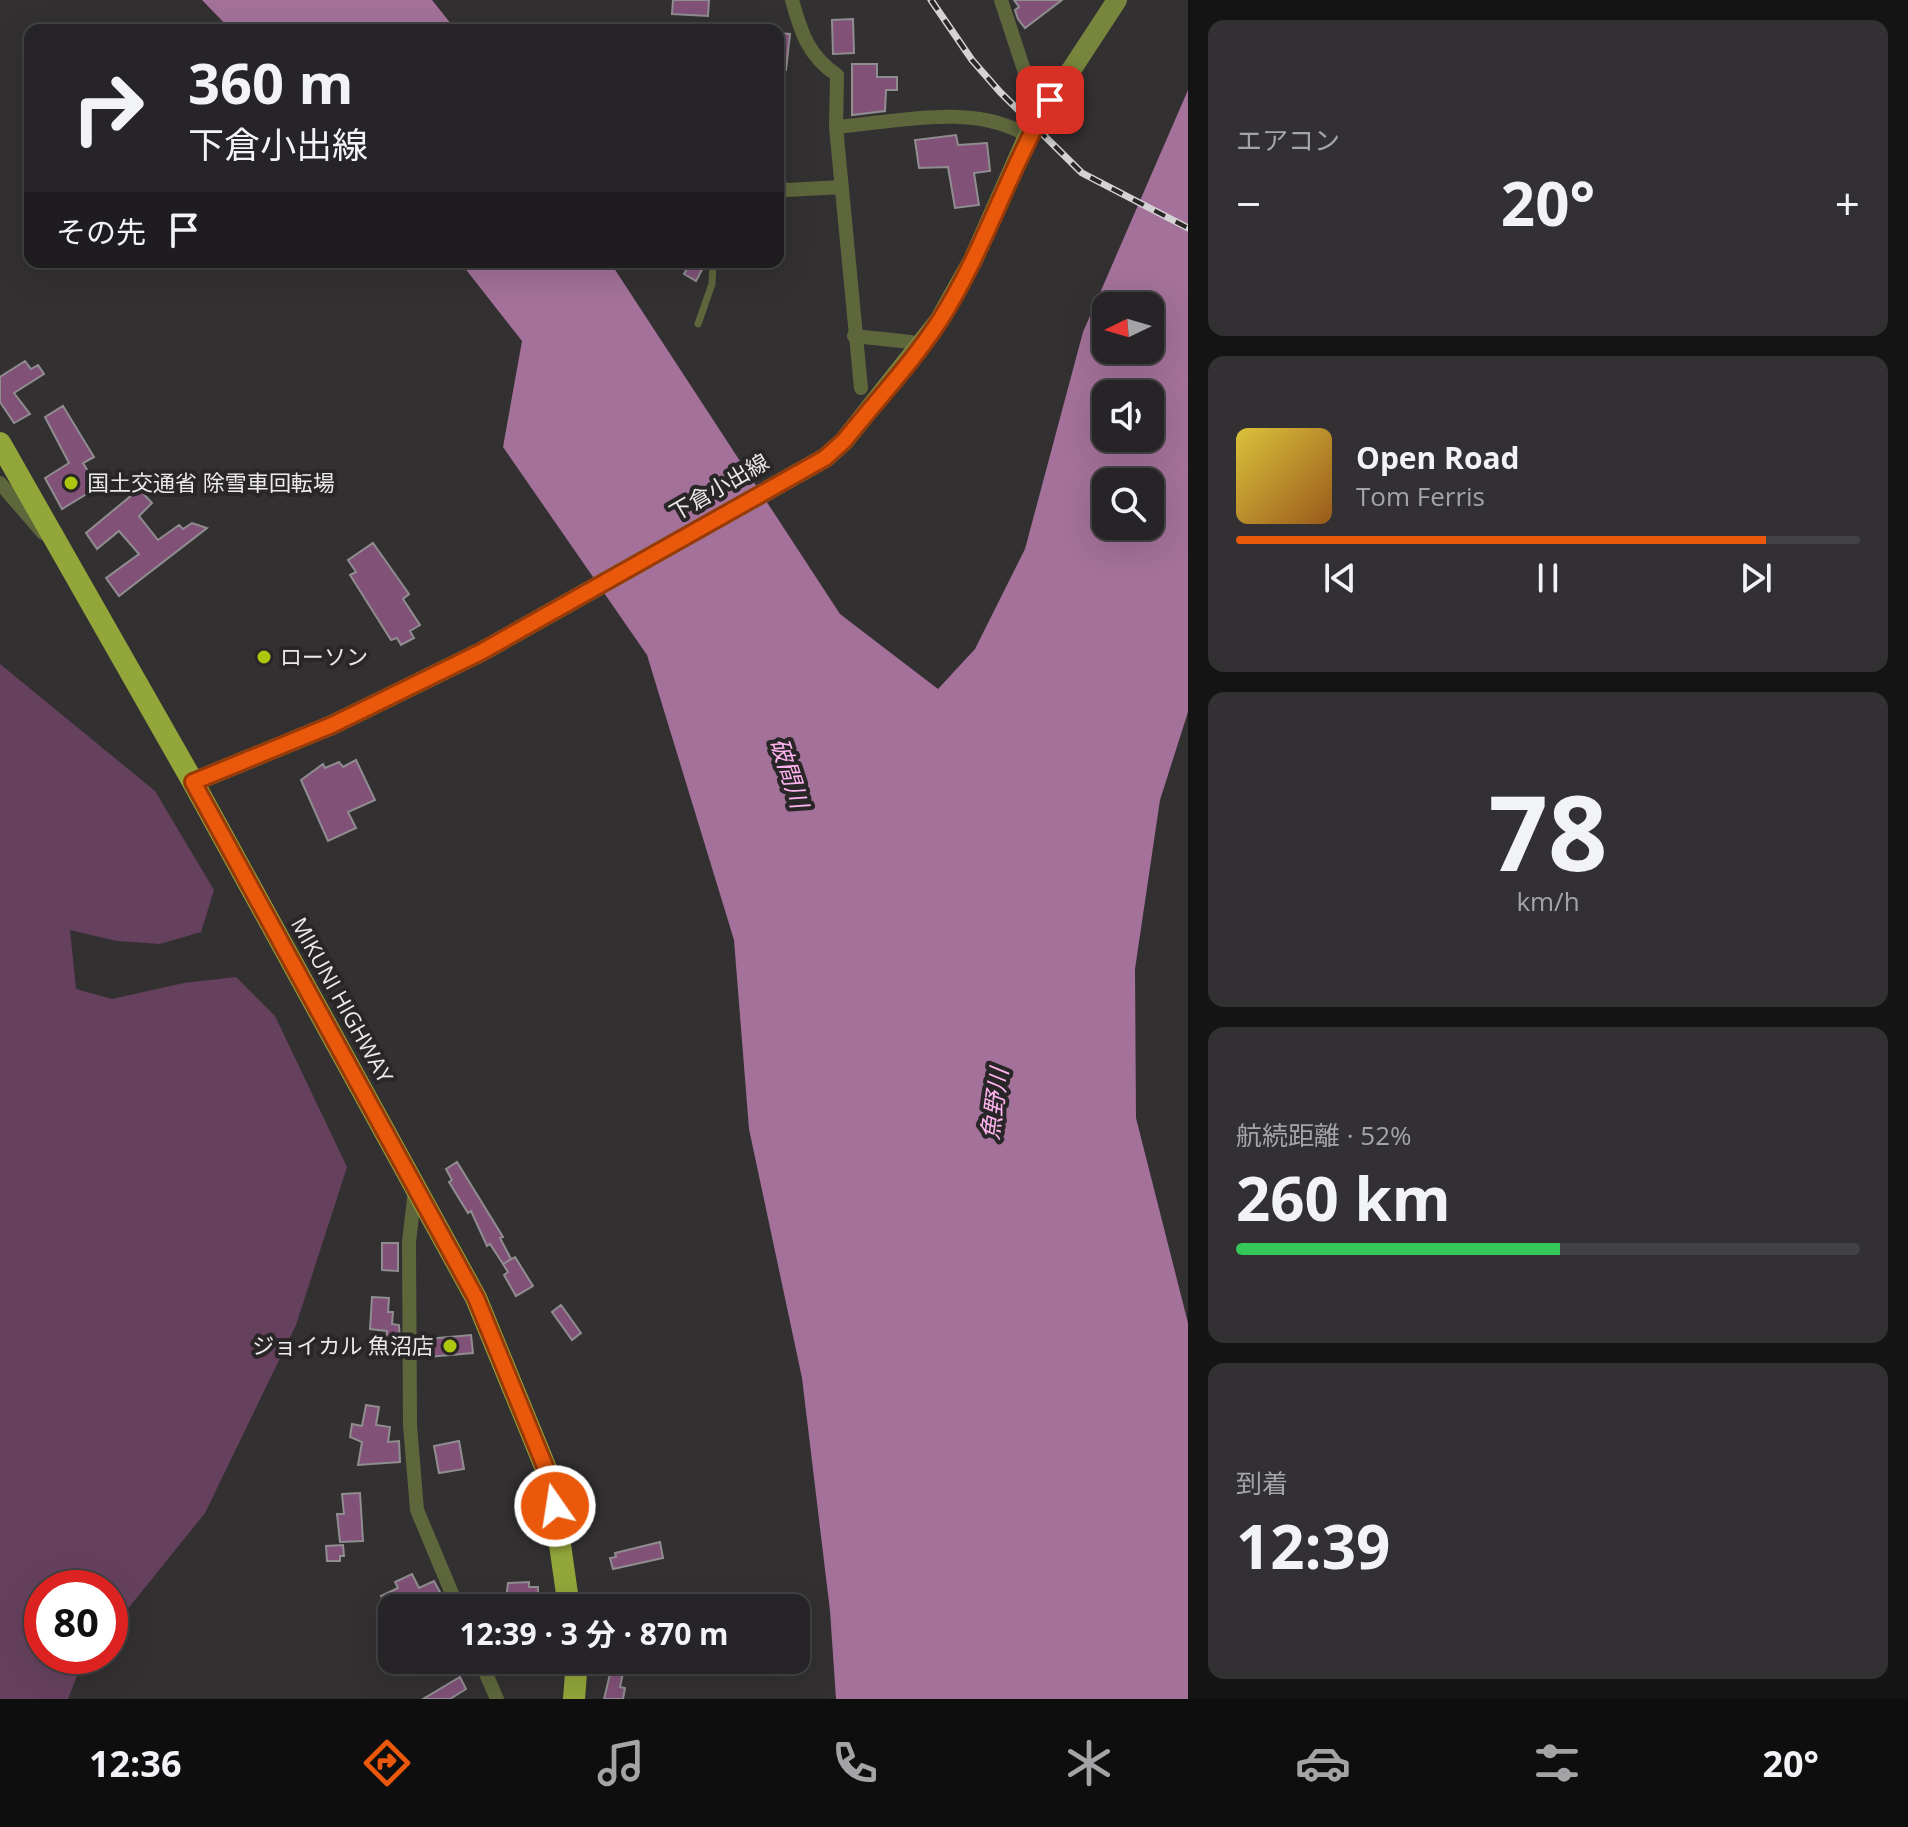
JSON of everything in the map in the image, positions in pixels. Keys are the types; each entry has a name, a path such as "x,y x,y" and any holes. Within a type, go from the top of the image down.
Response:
{"highway":[{"name":"MIKUNI HIGHWAY","path":"0,443 193,782 476,1298 551,1481 567,1594"},
{"path":"574,1699 576,1674"}],"main road":[{"name":"下倉小出線","path":"193,782 332,725 491,645 798,470 825,458 844,441 939,321 973,260 1028,136 1117,0"}],"street":[{"path":"792,0 805,43 819,63 837,75 836,127 861,388"},
{"path":"1001,0 1027,79 1050,100"},
{"path":"836,127 966,116 1014,127 1028,136"},
{"path":"784,189 842,187"},
{"path":"854,336 911,342 918,348"},
{"path":"0,483 69,564"},
{"path":"416,1189 409,1242 410,1425 417,1510 452,1594"},
{"path":"486,1674 497,1699"}],"lane":[{"path":"698,324 712,284 713,268"}],"shaded area":[{"path":"0,664 155,791 214,890 201,932 160,944 117,941 70,930 76,989 112,999 184,983 236,977 275,1016 347,1167 296,1325 205,1513 128,1609 128,1570 24,1570 24,1674 78,1674 68,1699 0,1699"}],"water":[{"path":"202,0 432,0 451,24 225,24"},
{"path":"1188,90 1188,712 1160,800 1135,969 1136,1118 1188,1323 1188,1699 836,1699 830,1611 802,1378 749,1129 734,940 647,655 503,447 522,341 465,268 614,268 840,614 938,689 975,649 1025,549 1083,332 1092,311 1092,364 1164,364 1164,292 1100,292"}],"building":[{"path":"673,0 709,0 708,16 672,14"},
{"path":"1014,0 1062,0 1025,28 1018,19 1015,10 1019,7"},
{"path":"853,19 854,53 833,54 832,20"},
{"path":"784,34 790,34 784,70"},
{"path":"852,64 877,64 877,77 897,77 897,90 886,90 885,111 852,115"},
{"path":"956,135 958,145 987,143 990,171 974,173 979,205 955,208 948,167 919,168 915,140"},
{"path":"688,268 703,268 696,281 684,274"},
{"path":"25,361 31,369 38,365 44,374 14,393 30,414 14,423 0,402 0,377"},
{"path":"63,406 94,457 83,463 98,487 62,509 45,478 69,463 45,417"},
{"path":"139,489 152,503 139,516 158,540 179,525 183,529 192,523 207,528 119,596 106,578 139,554 119,531 97,549 86,533"},
{"path":"373,543 409,594 403,599 420,625 410,631 414,638 401,645 397,638 391,640 350,575 356,572 348,560"},
{"path":"356,760 375,800 348,812 356,828 328,841 301,780 323,764 325,768 339,762 343,767"},
{"path":"457,1162 503,1237 500,1238 511,1259 503,1264 490,1244 487,1246 471,1211 468,1213 449,1182 452,1180 446,1169"},
{"path":"382,1243 398,1243 398,1271 382,1270"},
{"path":"515,1257 533,1286 516,1296 504,1275 508,1272 503,1264"},
{"path":"372,1297 389,1298 388,1312 393,1312 392,1324 399,1325 400,1341 386,1340 387,1331 370,1329"},
{"path":"561,1305 581,1333 572,1340 552,1312"},
{"name":"ジョイカル 魚沼店","path":"471,1335 473,1353 428,1357 427,1339"},
{"path":"366,1405 379,1407 376,1425 390,1427 388,1442 399,1441 400,1462 358,1465 362,1442 350,1437 352,1424 362,1426"},
{"path":"459,1441 464,1469 439,1473 434,1446"},
{"path":"360,1493 363,1541 340,1542 337,1514 344,1514 342,1494"},
{"path":"660,1542 663,1558 613,1569 610,1558 616,1557 615,1553"},
{"path":"343,1545 344,1556 340,1556 340,1561 327,1561 326,1546"},
{"path":"412,1574 419,1588 434,1581 440,1592 385,1594 398,1588 395,1582"},
{"path":"529,1582 529,1587 538,1587 538,1594 507,1594 508,1583"},
{"path":"610,1674 623,1674 620,1687 625,1688 623,1699 604,1699"},
{"path":"460,1677 466,1689 450,1699 423,1699"}],"railway":[{"path":"931,0 972,60 1082,173 1188,228"}],"place":[{"name":"国土交通省 除雪車回転場","path":"71,483"},
{"name":"ローソン","path":"264,657"},
{"name":"ジョイカル 魚沼店","path":"450,1346"}],"route":[{"path":"555,1506 551,1481 476,1298 193,782 332,725 481,652 798,470 825,458 844,441 939,321 973,260 1028,136 1050,100"}],"water label":[{"name":"破間川","path":"789,773"},
{"name":"魚野川","path":"995,1104"}]}
